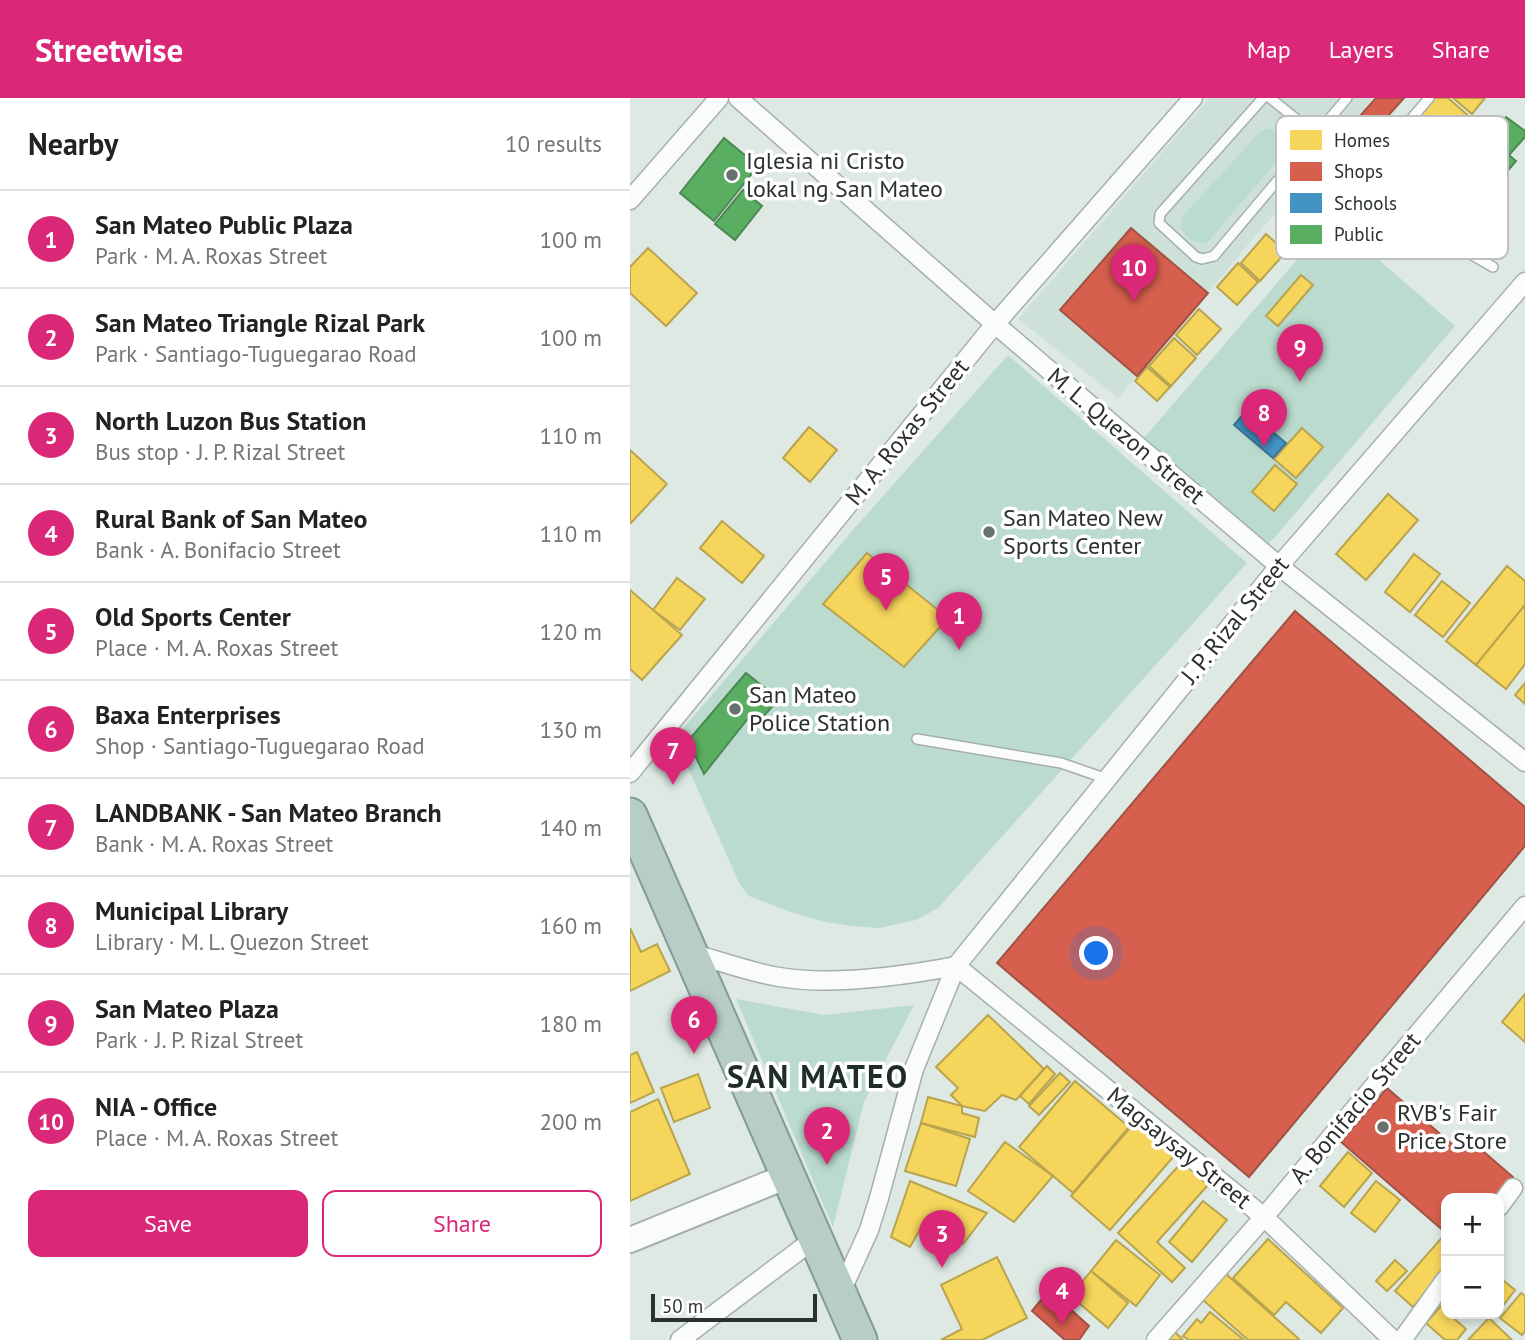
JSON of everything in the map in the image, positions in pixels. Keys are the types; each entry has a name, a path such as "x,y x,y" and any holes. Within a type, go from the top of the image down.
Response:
{"highway":[{"path":"630,815 860,1340"}],"main road":[{"path":"630,1240 790,1175"}],"street":[{"path":"630,200 719,98"},
{"name":"M. L. Quezon Street","path":"738,98 995,324 1279,566 1525,762"},
{"name":"M. A. Roxas Street","path":"630,773 995,324 1193,98"},
{"name":"J. P. Rizal Street","path":"839,1296 869,1230 914,1069 956,966 1279,566 1525,282"},
{"name":"A. Bonifacio Street","path":"1156,1340 1264,1217 1525,906"},
{"path":"691,953 769,975 797,979 905,975 956,966"},
{"name":"Magsaysay Street","path":"956,966 1264,1217 1393,1340"},
{"path":"1504,1200 1513,1188"},
{"path":"680,1340 817,1237"},
{"path":"1402,1340 1441,1286"}],"lane":[{"path":"1263,98 1160,214 1159,223 1196,257 1208,259 1214,256 1276,181"},
{"path":"1270,98 1292,116"},
{"path":"1330,116 1346,98"},
{"path":"1414,116 1429,98"},
{"path":"1479,259 1493,267"},
{"path":"917,739 1061,763 1107,779"}],"shaded area":[{"path":"1209,98 1373,98 1358,116 1276,116 1276,212 1118,398 1018,319"},
{"path":"1266,129 1276,131 1276,162 1207,243 1191,240 1182,228 1182,217 1258,134"},
{"path":"1298,259 1378,259 1455,326 1269,544 1144,438"},
{"path":"1008,355 1247,563 938,908 916,920 879,928 825,922 749,896 739,883 675,738 853,530"},
{"path":"736,999 824,1015 914,1005 864,1102 833,1227"}],"building: Homes":[{"path":"1433,98 1448,98 1469,116 1418,116"},
{"path":"1453,98 1485,98 1472,114"},
{"path":"1266,234 1276,243 1276,259 1280,259 1260,281 1241,263"},
{"path":"648,248 697,293 666,326 630,293 630,267"},
{"path":"1238,263 1258,282 1237,305 1217,287"},
{"path":"1301,275 1313,285 1278,326 1266,316"},
{"path":"1199,309 1221,329 1197,355 1176,335"},
{"path":"1174,338 1196,358 1171,386 1149,366"},
{"path":"1147,367 1170,387 1157,401 1135,381"},
{"path":"809,427 837,450 810,482 783,458"},
{"path":"1302,428 1323,447 1296,478 1274,459"},
{"path":"630,450 667,484 631,523 630,522"},
{"path":"1275,465 1297,484 1274,511 1252,492"},
{"path":"1388,494 1418,520 1366,580 1336,554"},
{"path":"722,521 764,556 742,583 700,548"},
{"path":"867,553 948,618 904,667 823,604"},
{"path":"1414,554 1440,574 1410,612 1385,592"},
{"path":"1507,566 1525,581 1525,605 1476,665 1446,641"},
{"path":"677,578 705,599 680,630 653,610"},
{"path":"1442,581 1470,603 1443,637 1415,615"},
{"path":"630,590 682,635 642,680 630,669"},
{"path":"1525,605 1525,664 1506,689 1476,665"},
{"path":"1525,683 1525,704 1515,695"},
{"path":"630,928 641,952 657,944 670,971 630,991"},
{"path":"1525,994 1525,1042 1502,1022"},
{"path":"988,1015 1044,1069 1016,1100 1002,1095 985,1111 962,1106 951,1095 958,1088 936,1067"},
{"path":"637,1052 654,1092 630,1103 630,1055"},
{"path":"1047,1066 1055,1074 1029,1104 1020,1096"},
{"path":"1060,1073 1070,1082 1039,1115 1029,1106"},
{"path":"698,1074 710,1108 674,1122 661,1088"},
{"path":"1075,1081 1129,1127 1073,1193 1019,1147"},
{"path":"928,1097 962,1106 962,1113 979,1118 975,1137 921,1123"},
{"path":"658,1099 690,1174 630,1201 630,1112"},
{"path":"1135,1122 1174,1156 1110,1230 1071,1196"},
{"path":"921,1123 970,1139 956,1186 905,1171"},
{"path":"1005,1142 1053,1176 1014,1222 968,1191"},
{"path":"1348,1152 1372,1173 1344,1207 1320,1186"},
{"path":"1182,1162 1208,1185 1157,1242 1185,1268 1172,1282 1118,1233"},
{"path":"910,1181 987,1213 963,1244 926,1219 910,1247 891,1237"},
{"path":"1376,1181 1400,1200 1375,1232 1351,1213"},
{"path":"1203,1201 1227,1220 1192,1262 1169,1242"},
{"path":"1268,1239 1343,1308 1321,1333 1286,1302 1274,1315 1233,1278"},
{"path":"1441,1239 1441,1275 1413,1307 1395,1291"},
{"path":"1116,1240 1160,1275 1136,1306 1091,1271"},
{"path":"997,1257 1027,1318 982,1340 941,1340 962,1329 941,1285"},
{"path":"1395,1260 1407,1271 1387,1291 1376,1281"},
{"path":"1091,1271 1128,1303 1108,1328 1071,1296"},
{"path":"1226,1274 1299,1339 1248,1340 1203,1300"},
{"path":"1504,1281 1515,1290 1504,1304"},
{"path":"1521,1293 1525,1296 1525,1331 1522,1335 1501,1319 1504,1319 1504,1313"},
{"path":"1441,1306 1441,1319 1455,1319 1466,1329 1457,1340 1445,1340 1426,1323"},
{"path":"1210,1312 1244,1340 1189,1340 1183,1336 1197,1319 1201,1323"},
{"path":"1490,1319 1512,1340 1468,1340"},
{"path":"1175,1332 1183,1340 1168,1340"}],"building: Shops":[{"path":"1376,98 1404,98 1388,116 1360,116"},
{"path":"1131,228 1208,293 1137,376 1060,310"},
{"path":"1295,611 1525,807 1525,846 1249,1177 997,963"},
{"path":"1387,1088 1461,1152 1470,1140 1513,1177 1499,1193 1441,1193 1441,1229 1341,1142"},
{"path":"1049,1290 1089,1326 1079,1340 1065,1340 1032,1311"}],"building: Schools":[{"path":"1247,410 1286,443 1273,458 1234,425"}],"building: Public":[{"path":"1508,118 1525,131 1525,137 1509,155 1516,161 1508,170"},
{"path":"724,138 758,166 714,221 680,193"},
{"path":"743,190 762,206 735,240 715,224"},
{"path":"746,673 779,699 762,718 753,712 704,774 688,741"}],"place":[{"name":"Iglesia ni Cristo lokal ng San Mateo","path":"732,175"},
{"name":"NIA - Office","path":"1134,302"},
{"name":"San Mateo Plaza","path":"1300,382"},
{"name":"Municipal Library","path":"1264,447"},
{"name":"San Mateo New Sports Center","path":"989,532"},
{"name":"Old Sports Center","path":"886,611"},
{"name":"San Mateo Public Plaza","path":"959,650"},
{"name":"San Mateo Police Station","path":"735,709"},
{"name":"LANDBANK - San Mateo Branch","path":"673,785"},
{"name":"Baxa Enterprises","path":"694,1054"},
{"name":"RVB's Fair Price Store","path":"1383,1127"},
{"name":"San Mateo Triangle Rizal Park","path":"827,1165"},
{"name":"North Luzon Bus Station","path":"942,1268"},
{"name":"Rural Bank of San Mateo","path":"1062,1325"}],"district":[{"name":"SAN MATEO","path":"818,1077"}]}
